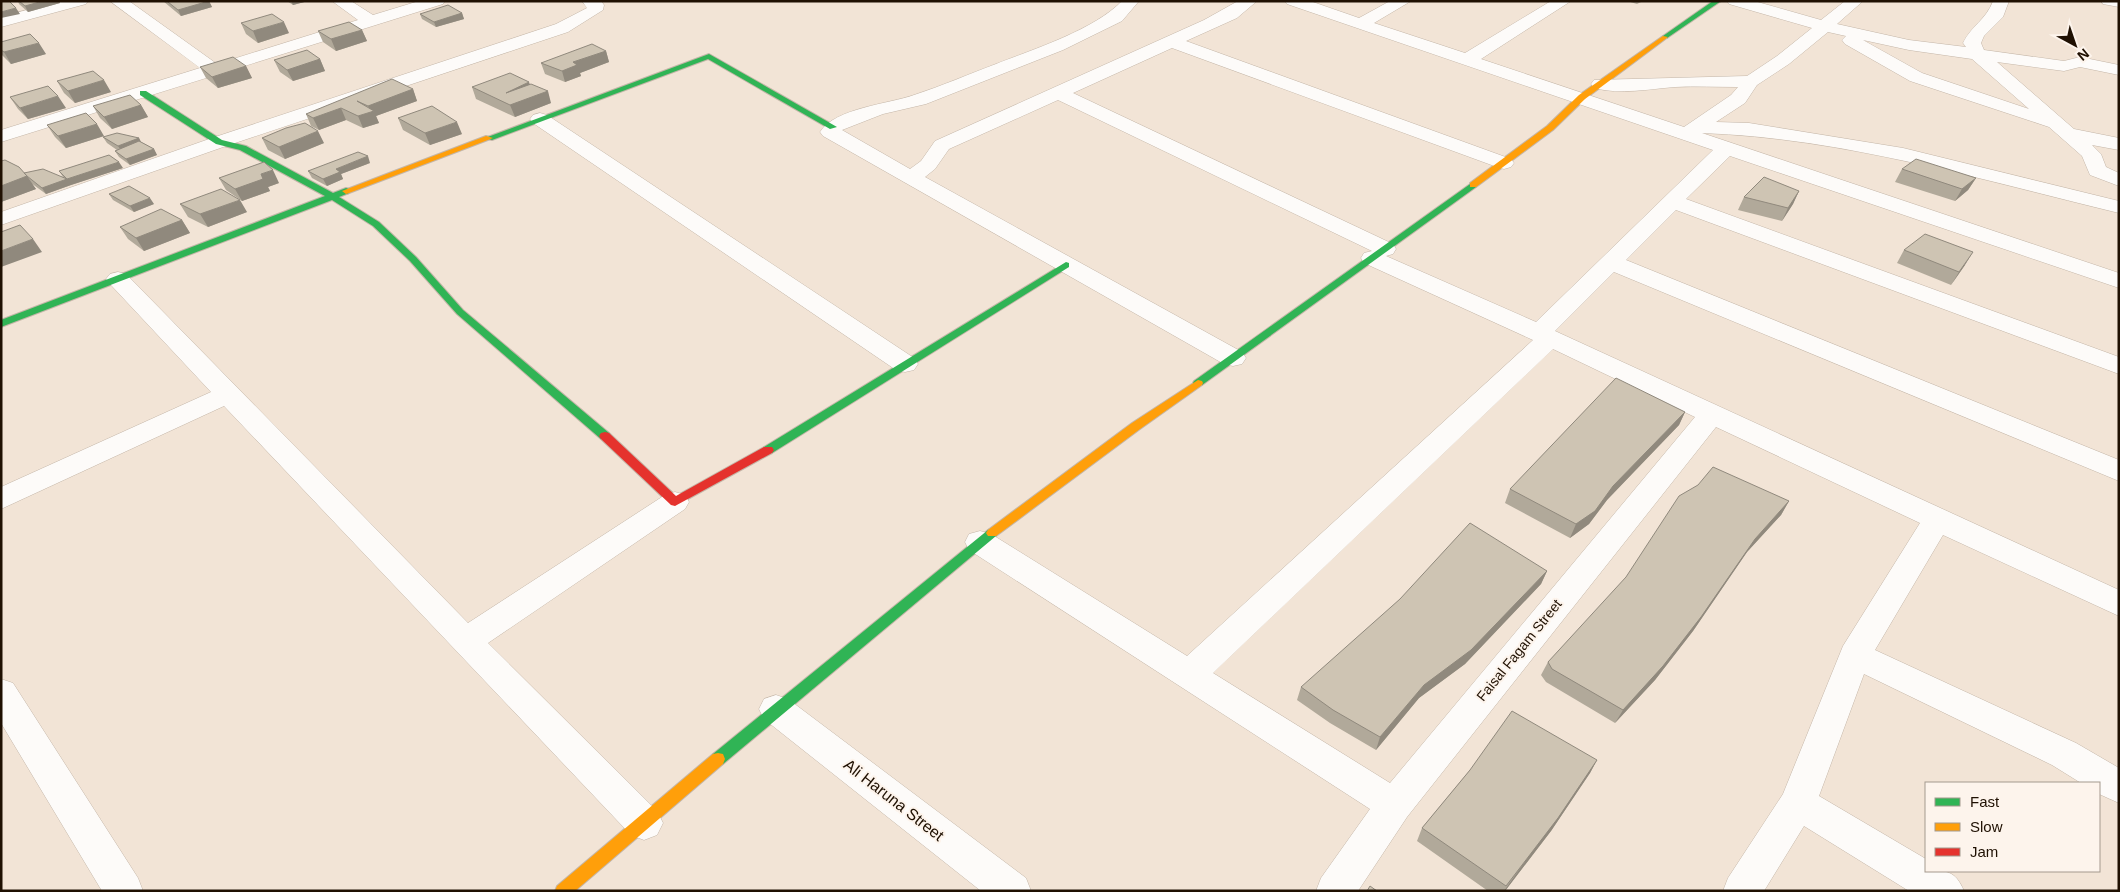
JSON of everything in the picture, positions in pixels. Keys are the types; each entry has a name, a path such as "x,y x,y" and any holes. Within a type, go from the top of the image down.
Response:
{"street":[{"path":"1,22 80,1"},
{"path":"118,1 214,70"},
{"path":"340,1 372,22"},
{"path":"4,131 143,93 437,1"},
{"path":"1,220 219,142 562,28 595,10 596,5 590,1"},
{"path":"1131,1 1116,17 1065,43 919,100 877,110 833,127 830,132 1233,358"},
{"path":"911,178 928,165 942,145 1231,14 1249,1"},
{"path":"1293,1 1582,98 1691,130 1727,147 2119,281"},
{"path":"1362,23 1403,1"},
{"path":"1468,59 1563,1"},
{"path":"564,891 776,709 980,542 1136,426 1504,163 1550,128 1600,84 1718,1"},
{"path":"1735,1 1824,26 1909,46 2064,66 2080,62 2119,70"},
{"path":"1691,130 1738,99 1751,81 1783,60 1855,1"},
{"path":"2001,1 1994,17 1976,34 1972,43 1978,55 2091,154 2097,171 2119,180"},
{"path":"2109,1 2119,2"},
{"path":"1848,32 1849,38 1856,44 1901,70 2063,130 2119,144"},
{"path":"1170,41 1504,163"},
{"path":"1,324 332,196 709,56 833,127"},
{"path":"1600,84 1633,86 1674,82 1751,81"},
{"path":"143,93 219,142 243,148 332,196 376,224 413,259 460,312 624,452 675,502"},
{"path":"1059,93 1544,336 2119,604"},
{"path":"540,119 905,364"},
{"path":"1691,130 1749,129 1903,154 2119,207"},
{"path":"1188,676 1544,336 1610,262 1727,147"},
{"path":"1672,202 2119,366"},
{"path":"1610,262 2119,471"},
{"path":"465,642 675,502 744,464 1066,265"},
{"path":"118,279 465,642 644,823"},
{"path":"1,499 228,394"},
{"name":"Faisal Fagam Street","path":"1335,891 1394,805 1711,415"},
{"path":"1742,891 1798,803 1856,655 1937,520"},
{"path":"980,542 1188,676 1394,805"},
{"path":"1856,655 2064,754 2119,787"},
{"path":"1,693 124,891"},
{"name":"Ali Haruna Street","path":"776,709 1012,891"},
{"path":"1798,803 1945,891"}],"building":[{"path":"9,1 16,8 1,12 1,2"},
{"path":"19,1 43,1 25,6"},
{"path":"209,1 178,10 168,2"},
{"path":"448,5 462,13 434,22 420,14"},
{"path":"272,14 284,22 253,31 241,23"},
{"path":"349,22 362,30 331,39 318,31"},
{"path":"30,34 39,43 4,52 1,50 1,42"},
{"path":"592,44 606,51 573,62 577,65 562,71 541,63"},
{"path":"307,50 320,59 287,70 274,60"},
{"path":"233,57 246,66 212,77 200,67"},
{"path":"93,71 104,80 68,91 57,81"},
{"path":"510,73 529,82 506,93 531,84 548,91 510,105 472,87"},
{"path":"392,79 413,89 368,106 357,101 374,111 358,116 341,108 313,118 306,114"},
{"path":"48,86 58,96 20,108 10,97"},
{"path":"130,95 141,105 104,117 93,106"},
{"path":"432,106 457,122 425,133 398,118"},
{"path":"86,113 97,124 58,136 47,125"},
{"path":"305,123 318,131 279,147 262,138 286,128"},
{"path":"117,133 139,138 118,146 103,137"},
{"path":"139,141 154,149 126,159 115,151"},
{"path":"358,152 368,156 336,169 340,172 323,179 308,171"},
{"path":"109,155 119,162 67,179 59,171"},
{"path":"1916,159 1976,178 1962,189 1902,169"},
{"path":"5,160 19,167 27,176 1,186 1,161"},
{"path":"264,162 273,170 261,174 263,179 235,189 219,178"},
{"path":"43,169 67,179 42,188 24,173"},
{"path":"1764,177 1799,191 1788,208 1744,197"},
{"path":"129,186 150,198 130,206 109,194"},
{"path":"221,189 240,200 200,214 180,204"},
{"path":"161,209 182,220 136,238 120,227"},
{"path":"20,225 33,239 1,251 1,232"},
{"path":"1925,234 1973,252 1959,272 1904,250"},
{"path":"1616,378 1685,412 1613,486 1595,511 1576,524 1510,489"},
{"path":"1713,467 1789,501 1755,539 1701,617 1663,666 1623,710 1552,669 1548,662 1626,577 1679,496 1698,485"},
{"path":"1470,523 1547,571 1471,650 1424,685 1380,737 1333,710 1301,687 1400,599"},
{"path":"1512,711 1597,760 1558,818 1506,886 1422,828 1470,770"},
{"path":"1370,886 1377,891 1367,891"}],"traffic: fast":[{"path":"1665,37 1718,1"},
{"path":"489,138 709,56 833,127"},
{"path":"143,93 219,142 243,148 332,196 376,224 413,259 460,312 605,436"},
{"path":"1198,383 1473,185"},
{"path":"1,324 346,191"},
{"path":"768,450 1066,265"},
{"path":"718,759 992,533"}],"traffic: slow":[{"path":"1473,185 1550,128 1582,97 1665,37"},
{"path":"346,191 489,138"},
{"path":"992,533 1136,426 1198,383"},
{"path":"563,891 718,759"}],"traffic: jam":[{"path":"605,436 675,502 768,450"}]}
